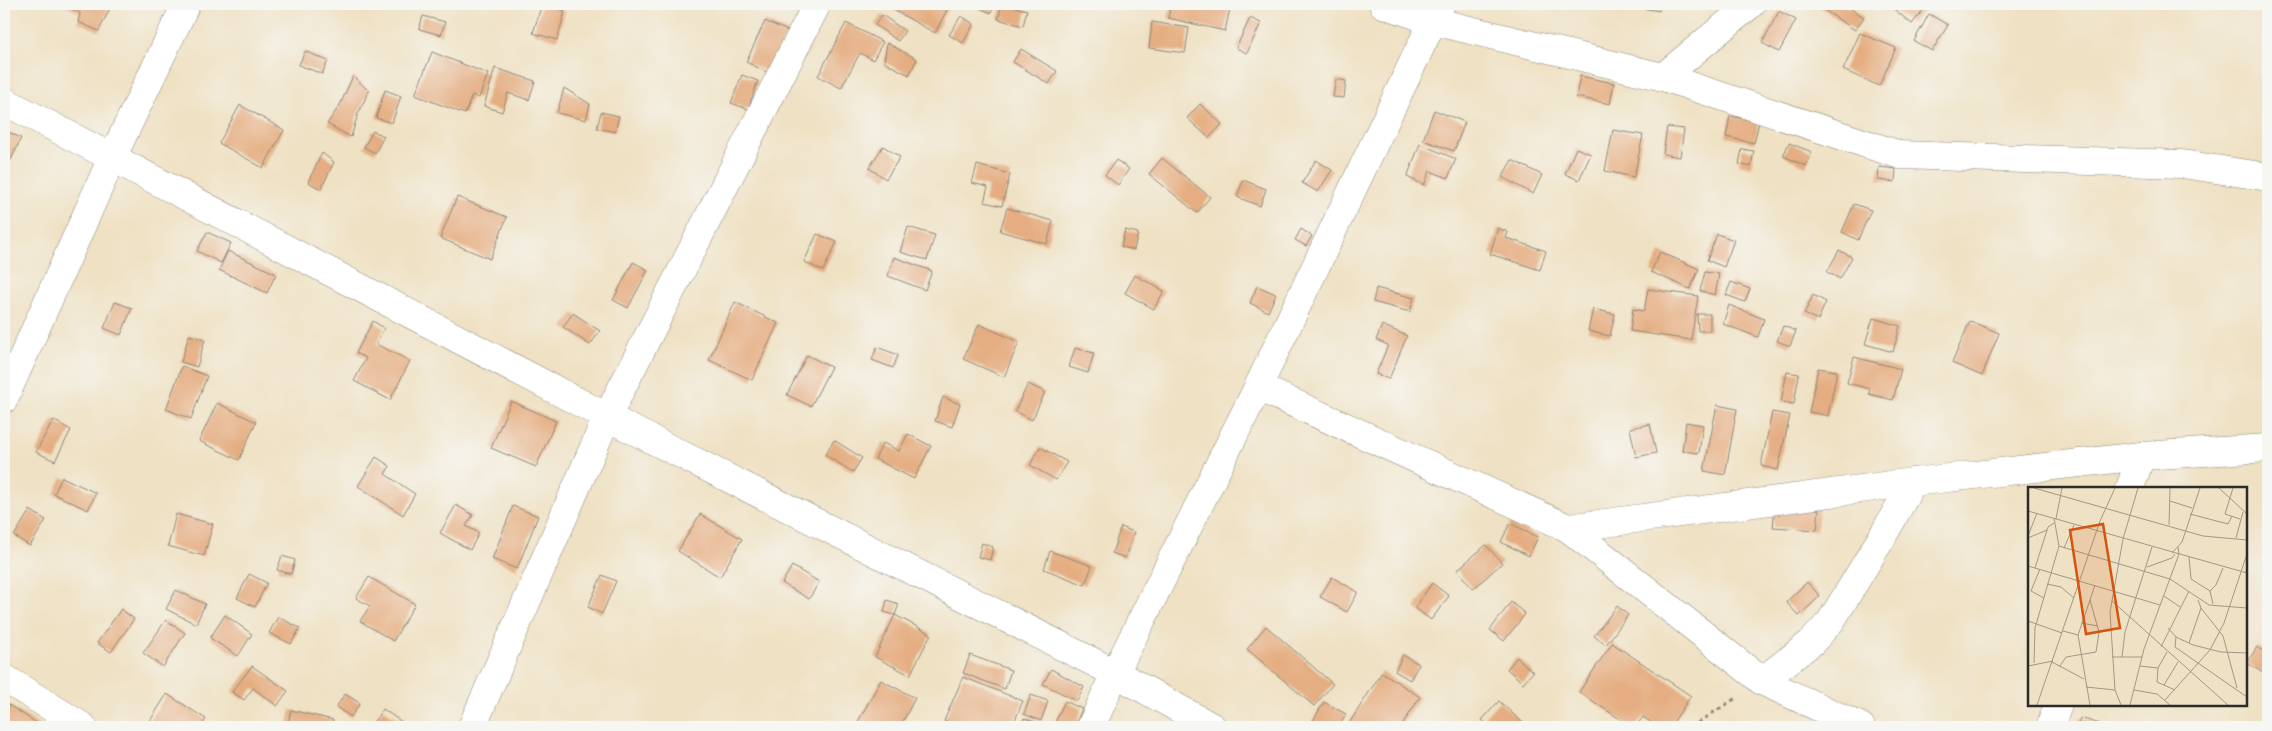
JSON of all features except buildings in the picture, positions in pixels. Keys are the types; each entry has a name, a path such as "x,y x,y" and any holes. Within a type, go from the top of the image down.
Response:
{"street":[{"path":"4,399 112,158 186,4"},
{"path":"472,727 606,417 816,4"},
{"path":"1383,4 1437,12 1663,77 1900,155 2182,164 2268,177"},
{"path":"1663,77 1751,4"},
{"path":"1091,727 1115,673 1258,387 1437,12"},
{"path":"4,101 606,417 1115,673 1212,727"},
{"path":"1258,387 1568,528 1762,681 1861,727"},
{"path":"1568,528 1913,482 2141,456 2268,448"},
{"path":"2130,487 2141,456"},
{"path":"1762,681 1812,642 1831,621 1882,539 1913,482"},
{"path":"4,678 83,727"},
{"path":"2050,727 2058,706"}],"path":[{"path":"1691,727 1762,681"}]}
